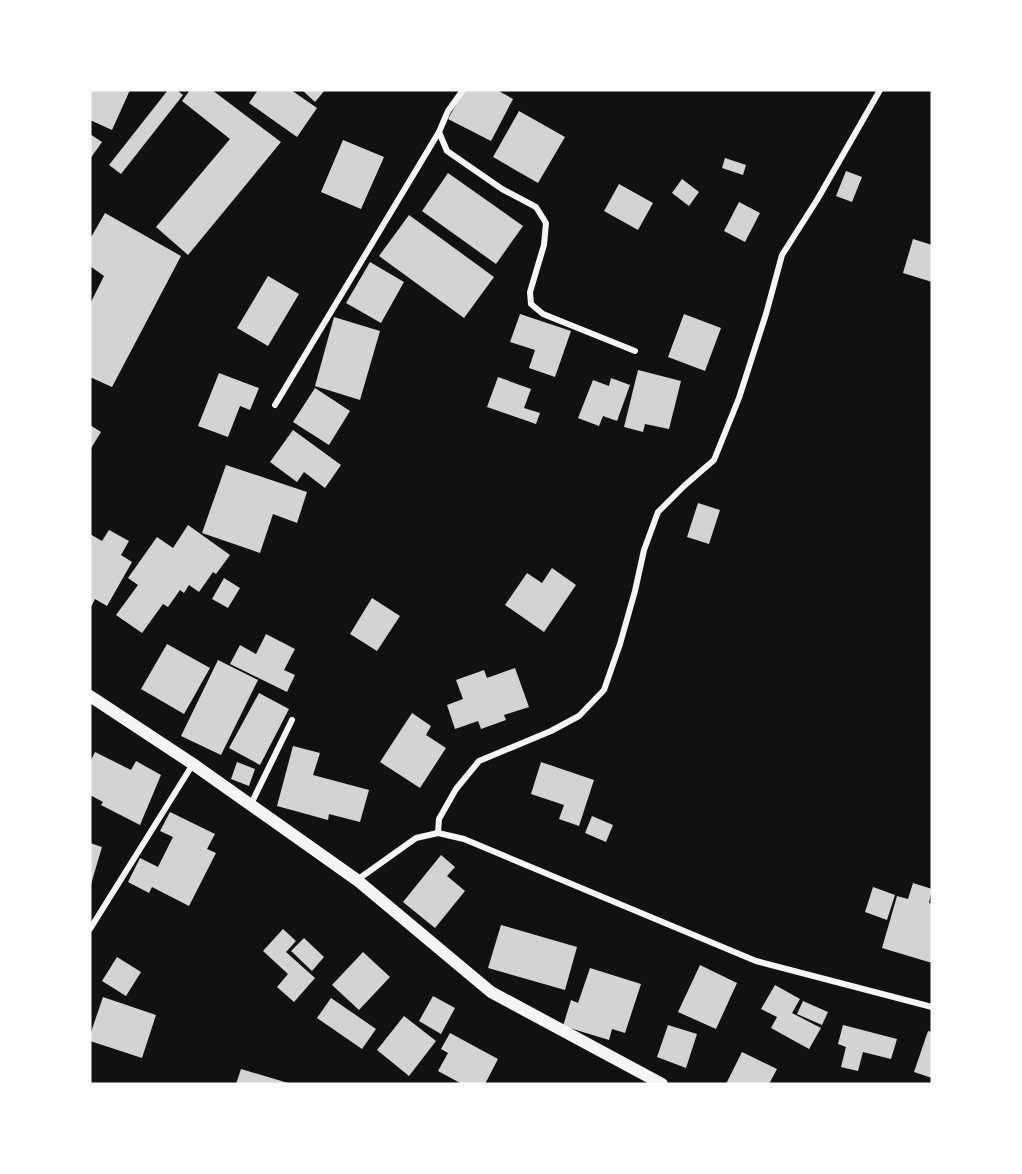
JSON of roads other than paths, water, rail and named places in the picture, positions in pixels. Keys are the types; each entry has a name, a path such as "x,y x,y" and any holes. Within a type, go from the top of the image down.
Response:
{"main road":[{"path":"90,696 193,764 357,880 491,992 662,1084"}],"street":[{"path":"275,405 439,132 448,111 463,90"},
{"path":"438,833 439,819 456,789 479,761 551,731 579,716 604,690 620,644 644,550 658,512 714,460 739,398 782,255 817,200 880,90"},
{"path":"439,132 447,151 502,189 536,207 546,223 544,245 530,292 531,304 543,314 635,351"},
{"path":"251,804 292,720"},
{"path":"90,929 193,764"},
{"path":"357,880 416,838 438,833 464,839 756,961 932,1007"}]}
